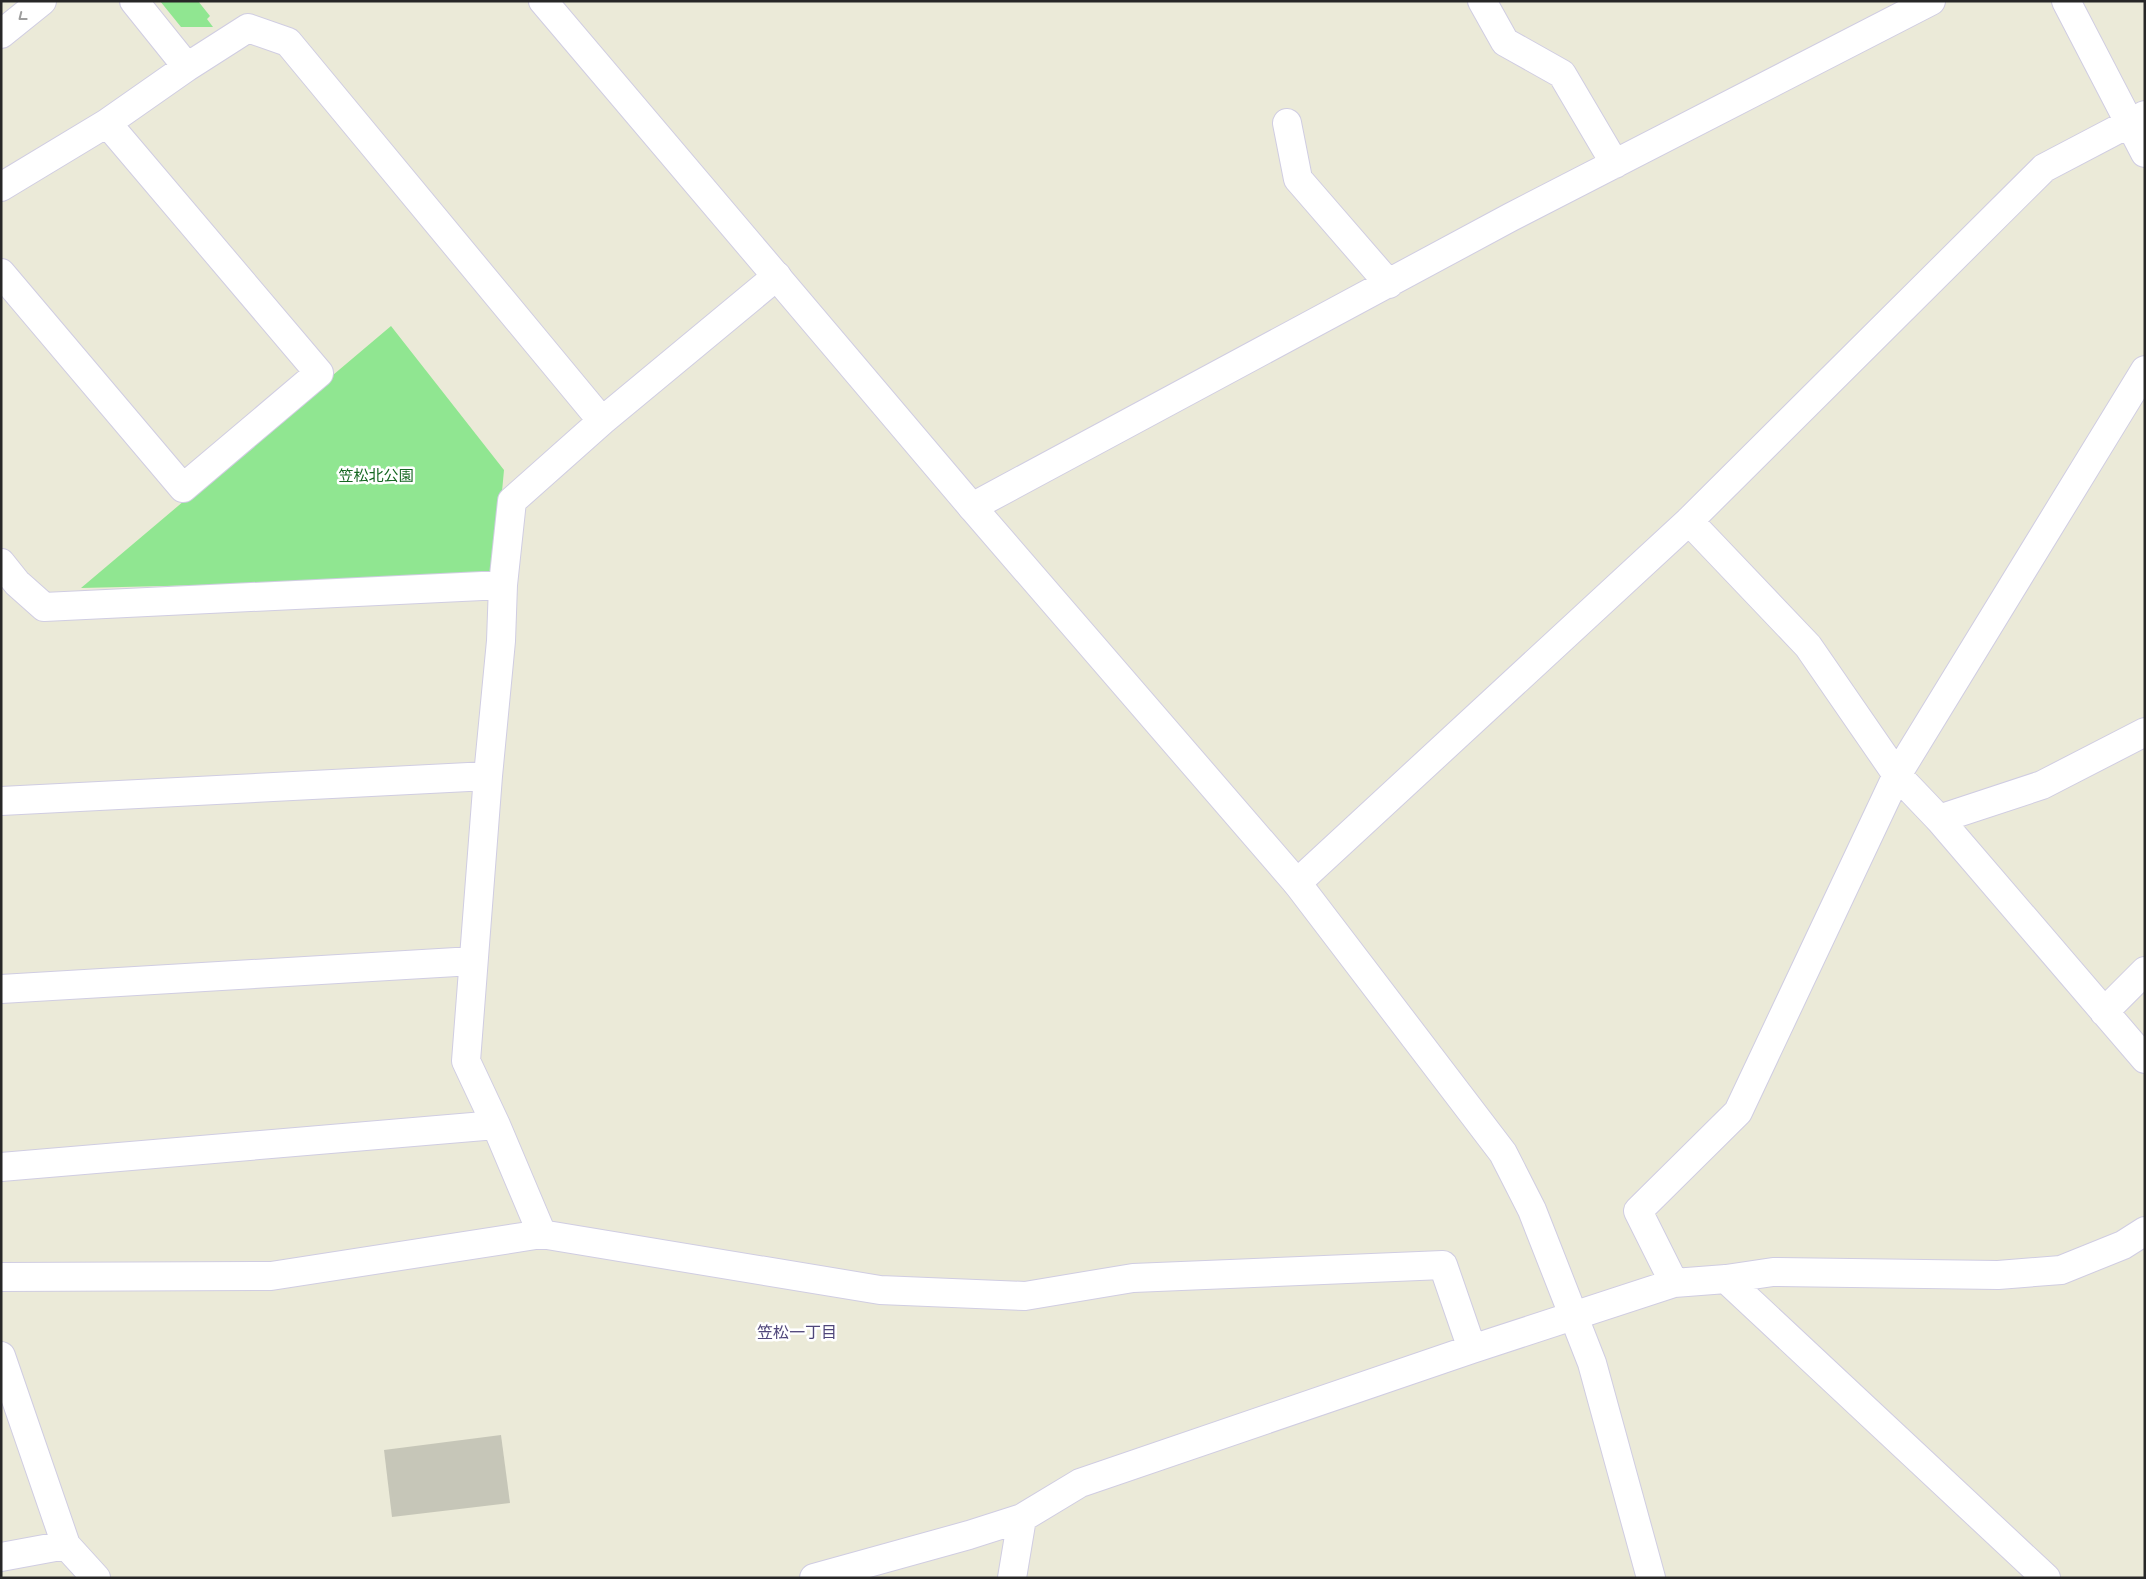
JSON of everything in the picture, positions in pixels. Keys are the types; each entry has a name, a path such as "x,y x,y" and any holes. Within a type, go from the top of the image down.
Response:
{"street":[{"path":"1,34 42,1"},
{"path":"134,1 187,67"},
{"path":"1482,1 1505,42 1562,74 1614,164"},
{"path":"972,507 1511,217 1931,1"},
{"path":"2066,1 2137,119 2145,153"},
{"path":"547,2 972,507 1297,883 1503,1153 1532,1210 1592,1363 1651,1578"},
{"path":"1,188 107,123 187,67 248,28 288,42 602,421"},
{"path":"1297,883 1688,521 2044,168 2137,119"},
{"path":"1,273 183,488 319,373 107,123"},
{"path":"1287,123 1298,179 1389,284"},
{"path":"538,1234 496,1125 466,1061 488,776 501,641 503,585 512,501 602,421 777,276"},
{"path":"1674,1283 1638,1211 1738,1112 1898,775 2145,370"},
{"path":"1688,521 1808,646 1898,775 1939,819 2145,1059"},
{"path":"7,581 44,607 503,585"},
{"path":"1939,819 2042,785 2145,732"},
{"path":"1,801 488,776"},
{"path":"1,989 473,961"},
{"path":"2104,1012 2145,971"},
{"path":"1,1167 496,1125"},
{"path":"814,1578 969,1535 1022,1518 1080,1483 1472,1349 1674,1283 1726,1280 1772,1272 1998,1275 2062,1270 2124,1245 2145,1231"},
{"path":"1,1277 271,1276 538,1234 880,1290 1025,1296 1133,1278 1443,1265 1472,1349"},
{"path":"1726,1280 2046,1578"},
{"path":"1,1356 66,1545 96,1578"},
{"path":"1012,1578 1022,1518"},
{"path":"1,1557 66,1545"}],"green space":[{"path":"160,1 198,1 210,16 207,19 213,27 181,27"},
{"name":"笠松北公園","path":"391,326 504,470 494,578 81,588"}],"building":[{"path":"501,1435 510,1503 392,1517 384,1450"}],"district":[{"name":"笠松一丁目","path":"797,1332"}]}
